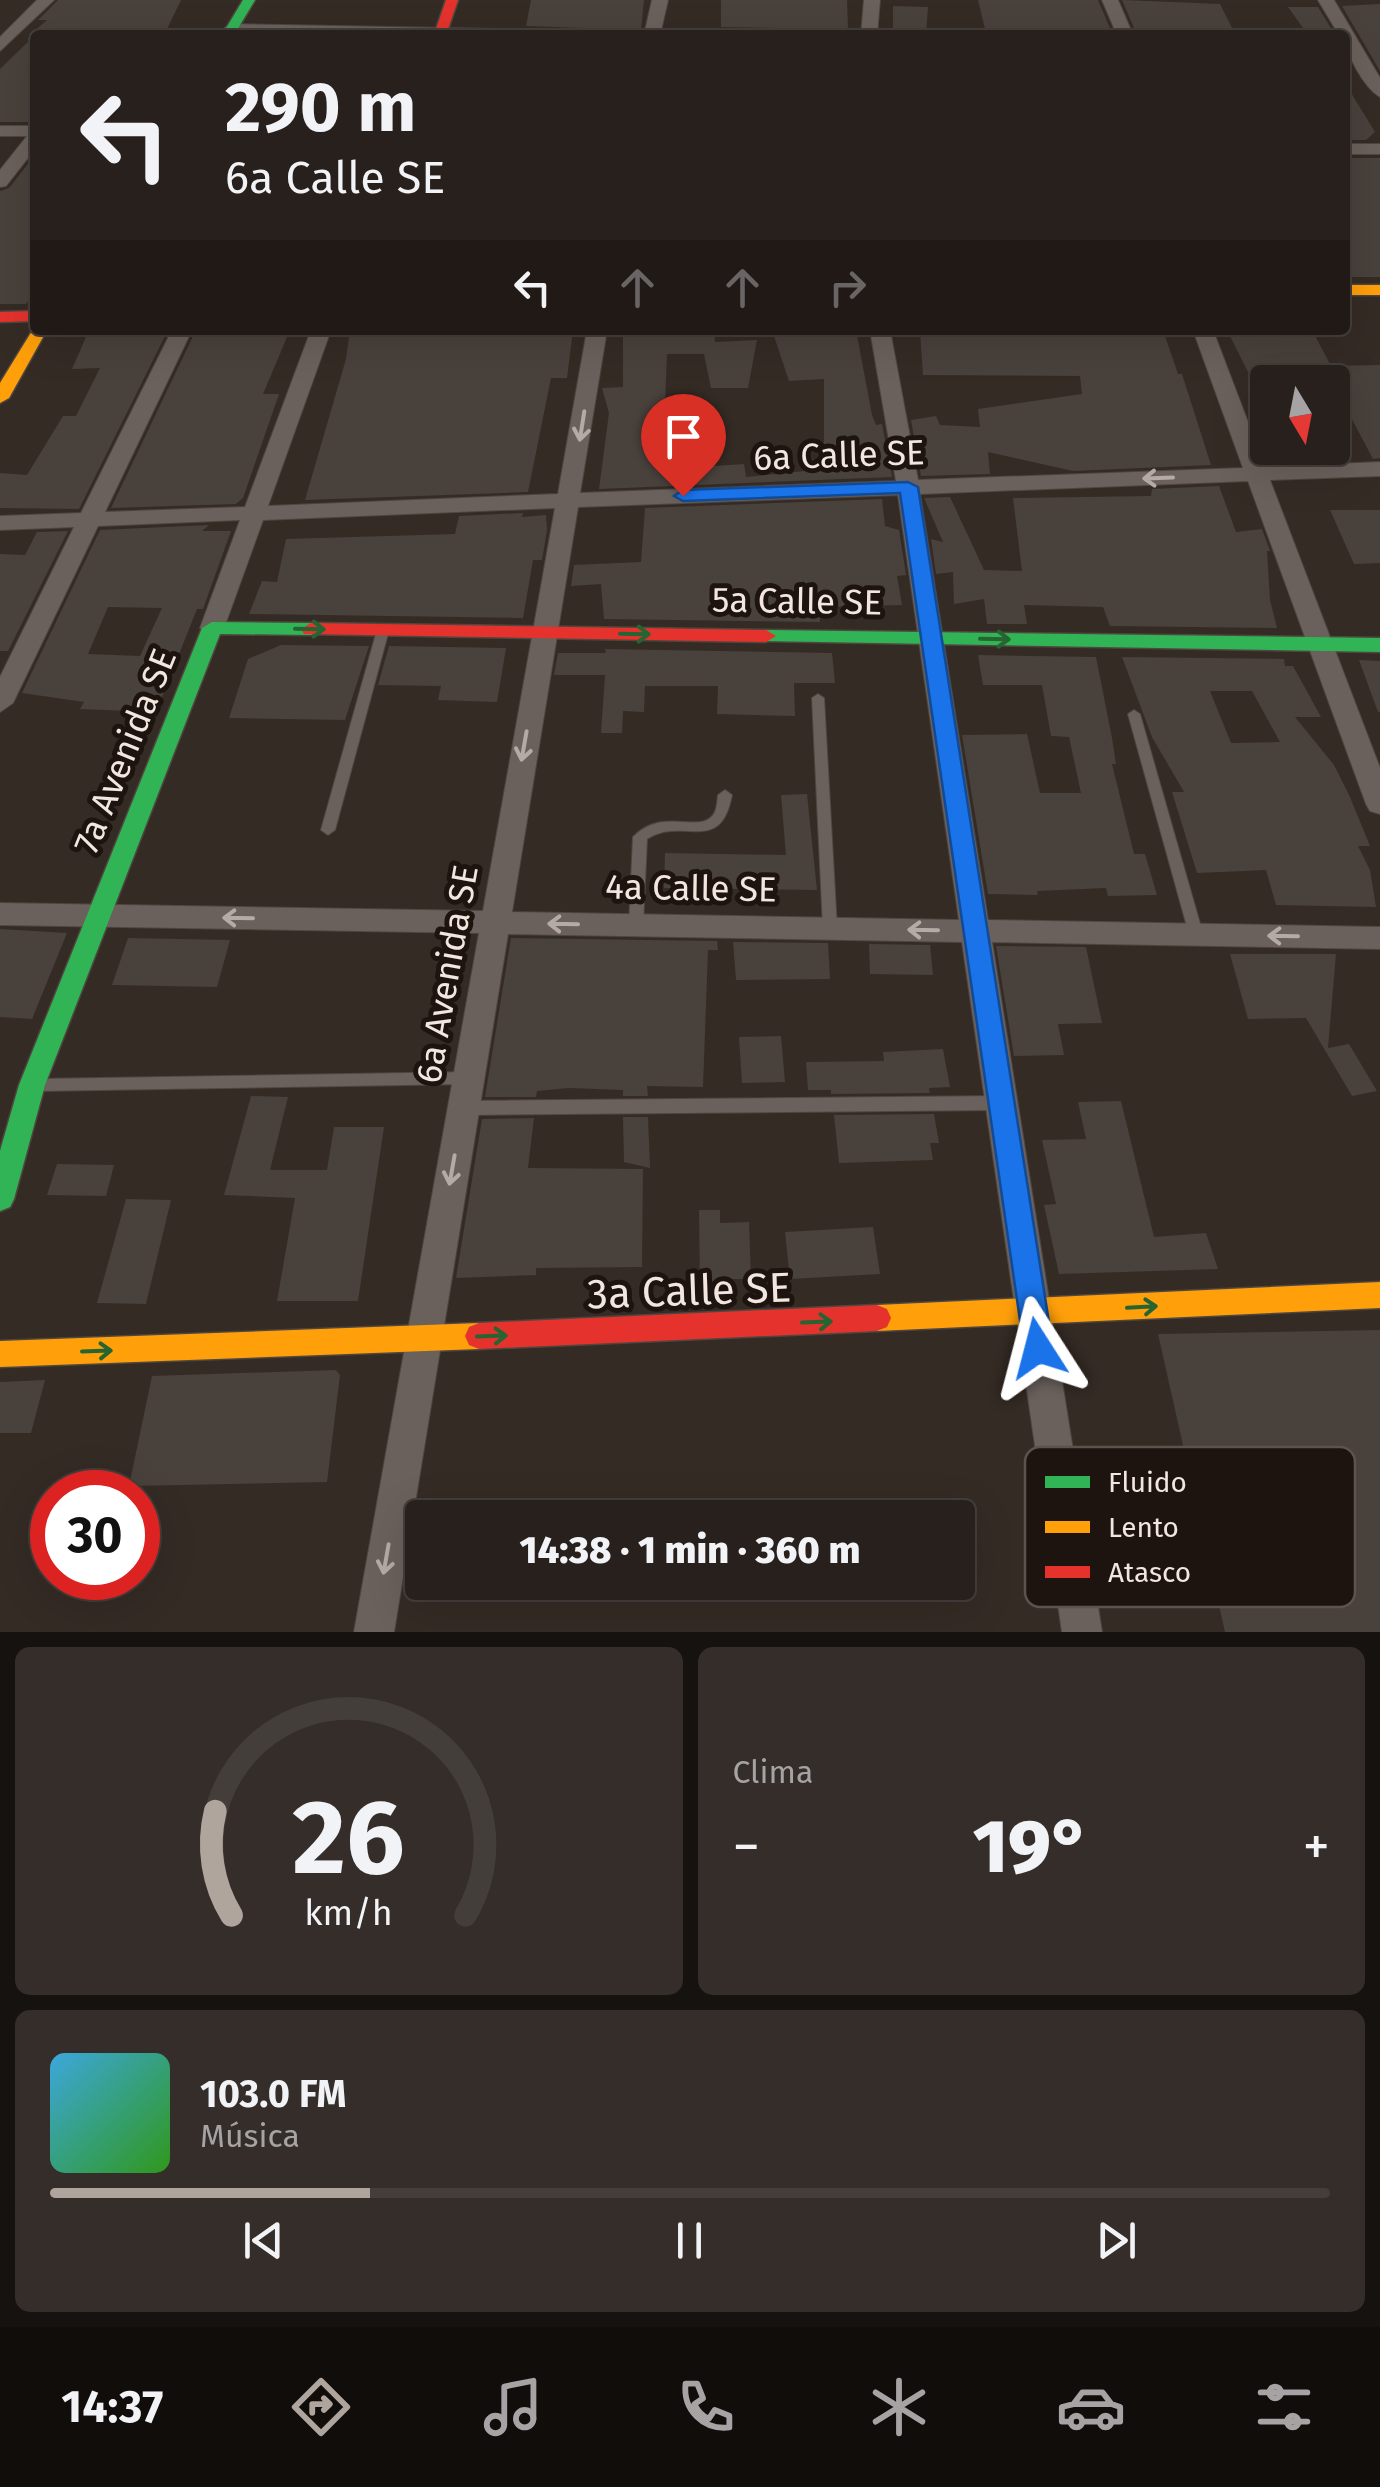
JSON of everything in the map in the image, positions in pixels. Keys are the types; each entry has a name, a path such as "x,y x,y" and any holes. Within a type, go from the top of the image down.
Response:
{"street":[{"path":"0,46 46,0"},
{"path":"230,30 249,0"},
{"path":"441,30 452,0"},
{"path":"653,30 660,0"},
{"path":"869,30 872,0"},
{"path":"1110,0 1123,30"},
{"path":"1326,0 1341,30"},
{"path":"1350,46 1380,46"},
{"path":"1350,47 1380,92"},
{"path":"0,130 30,133"},
{"path":"0,182 30,141"},
{"path":"1350,149 1380,149"},
{"path":"1350,290 1380,290"},
{"path":"0,317 30,316"},
{"path":"0,398 36,335"},
{"path":"0,703 180,335"},
{"name":"7a Avenida SE","path":"0,1199 32,1085 212,628 319,335"},
{"name":"6a Avenida SE","path":"374,1632 596,335"},
{"path":"881,335 908,487 1054,1447"},
{"path":"1205,335 1380,804"},
{"name":"6a Calle SE","path":"0,523 1380,469"},
{"name":"5a Calle SE","path":"212,628 1380,645"},
{"name":"4a Calle SE","path":"0,914 1380,938"},
{"name":"3a Calle SE","path":"0,1354 1033,1313 1380,1294"},
{"path":"1078,1607 1082,1632"}],"lane":[{"path":"328,830 383,630"},
{"path":"818,698 830,928"},
{"path":"1134,714 1196,934"},
{"path":"636,925 640,837 648,828 662,824 704,826 718,822 724,814 724,795"},
{"path":"32,1085 468,1078"},
{"path":"463,1108 1000,1104"}],"building":[{"path":"58,0 181,0 166,30 36,30 47,20 38,20"},
{"path":"531,0 644,0 641,30 526,26"},
{"path":"721,0 847,0 848,29 721,27"},
{"path":"978,0 1098,0 1111,30 985,30"},
{"path":"1122,0 1220,4 1232,28 1189,30 1135,30"},
{"path":"1380,4 1380,71 1342,6"},
{"path":"893,6 928,7 926,30 893,30"},
{"path":"1288,7 1318,7 1332,30 1304,30"},
{"path":"30,40 30,122 0,122 0,69"},
{"path":"1350,91 1375,132 1366,140 1350,140"},
{"path":"1350,158 1380,158 1380,277 1350,277"},
{"path":"30,161 30,298 26,304 0,304 0,191 9,188"},
{"path":"194,335 288,335 263,394 279,394 243,498 236,504 111,508"},
{"path":"349,335 572,335 567,378 551,378 528,492 305,500 346,359"},
{"path":"623,335 714,335 715,342 757,340 748,388 711,388 704,354 667,354 665,403 680,403 681,442 716,444 715,466 744,464 746,477 805,471 804,459 824,460 824,379 789,381 774,335 857,335 872,415 876,425 882,424 892,477 599,489 609,413 602,388 623,387"},
{"path":"920,335 1165,335 1178,374 1182,374 1211,465 1073,471 988,452 990,474 921,476 911,420 936,416 940,425 980,427 978,409 1082,394 1080,376 923,375"},
{"path":"1230,335 1315,335 1330,365 1250,365 1250,374"},
{"path":"165,336 79,509 0,508 0,473 27,475 63,416 76,416 100,368 72,369 86,337"},
{"path":"1380,365 1380,458 1373,459 1350,416 1350,366"},
{"path":"1219,486 1236,532 1262,529 1270,551 1270,600 1277,628 1110,626 1103,607 1024,605 1027,624 987,624 984,599 954,604 953,572 936,574 931,539 943,542 924,498 950,497 984,570 1022,571 1013,498 1151,496 1152,489"},
{"path":"882,499 885,526 899,530 906,575 897,576 902,605 819,607 820,622 604,619 601,584 571,586 574,565 641,562 645,508"},
{"path":"1330,510 1380,510 1380,563 1354,564"},
{"path":"523,513 522,517 546,515 547,530 542,560 533,560 523,618 249,614 262,581 277,582 286,539 455,534 459,516"},
{"path":"209,525 202,531 231,531 203,609 197,609 156,712 80,709 84,702 22,693 100,530","holes":["108,607 162,608 140,656 88,654"]},
{"path":"68,531 8,651 0,651 0,554 25,555 37,532"},
{"path":"281,645 369,646 345,720 229,718 248,659"},
{"path":"389,646 506,648 497,702 438,700 441,686 378,685"},
{"path":"605,649 832,653 835,683 794,683 795,716 717,714 718,686 645,686 644,712 623,711 622,733 601,733 605,675 554,675 558,653 606,653"},
{"path":"978,655 1096,657 1116,764 1112,764 1134,854 1145,854 1157,895 1108,896 1106,888 1037,891 1038,895 988,894 962,735 1027,734 1040,793 1081,793 1069,737 1051,736 1042,685 983,685"},
{"path":"1122,657 1284,659 1285,666 1293,666 1321,717 1295,717 1334,765 1370,846 1358,846 1370,870 1376,907 1276,905 1266,870 1197,873 1172,792 1184,792 1152,737","holes":["1210,691 1252,691 1280,742 1231,743"]},
{"path":"1359,660 1380,661 1380,712 1378,712"},
{"path":"807,794 817,890 664,888 665,853 786,855 781,795"},
{"path":"0,929 67,933 32,1019 0,1017"},
{"path":"128,938 230,940 217,987 112,985"},
{"path":"511,938 717,941 718,950 708,950 703,1087 647,1086 648,1096 623,1096 623,1090 569,1088 537,1091 536,1097 485,1097"},
{"path":"733,942 828,943 830,979 736,980"},
{"path":"869,944 930,945 933,975 870,974"},
{"path":"996,946 1086,947 1102,1023 1058,1024 1064,1055 1014,1056"},
{"path":"1230,954 1336,954 1328,1048 1349,1044 1377,1091 1352,1096 1306,1018 1248,1019"},
{"path":"781,1036 785,1082 742,1083 739,1037"},
{"path":"943,1049 950,1087 929,1088 930,1093 831,1094 831,1090 808,1090 806,1062 884,1061 883,1052"},
{"path":"251,1096 288,1097 270,1170 327,1170 334,1127 384,1127 358,1301 277,1301 295,1198 224,1195"},
{"path":"1121,1101 1154,1237 1206,1233 1218,1269 1059,1274 1044,1205 1056,1204 1042,1140 1086,1139 1078,1102"},
{"path":"934,1114 939,1143 930,1143 933,1160 839,1163 834,1115"},
{"path":"623,1117 648,1117 650,1168 624,1162"},
{"path":"534,1118 528,1168 643,1169 642,1267 536,1268 536,1275 456,1278 482,1119"},
{"path":"57,1164 114,1165 106,1196 47,1195"},
{"path":"126,1199 171,1200 146,1304 97,1303"},
{"path":"699,1210 720,1210 720,1223 749,1222 751,1279 721,1279 721,1288 700,1287"},
{"path":"873,1227 880,1274 790,1279 785,1232"},
{"path":"1380,1330 1380,1632 1225,1632 1219,1607 1355,1607 1355,1447 1183,1447 1158,1334"},
{"path":"336,1370 340,1375 327,1482 160,1485 160,1470 132,1470 152,1376"},
{"path":"45,1380 31,1433 0,1433 0,1382"}],"traffic: fast":[{"path":"231,30 249,0"},
{"path":"0,1199 32,1085 212,628 311,629"},
{"path":"766,636 1380,645"}],"traffic: slow":[{"path":"1350,290 1380,290"},
{"path":"0,398 36,335"},
{"path":"877,1318 1380,1295"},
{"path":"0,1354 479,1336"}],"traffic: jam":[{"path":"442,30 452,0"},
{"path":"0,317 30,316"},
{"path":"311,629 766,636"},
{"path":"479,1336 877,1318"}],"route":[{"path":"683,496 908,487 1038,1348"}]}
